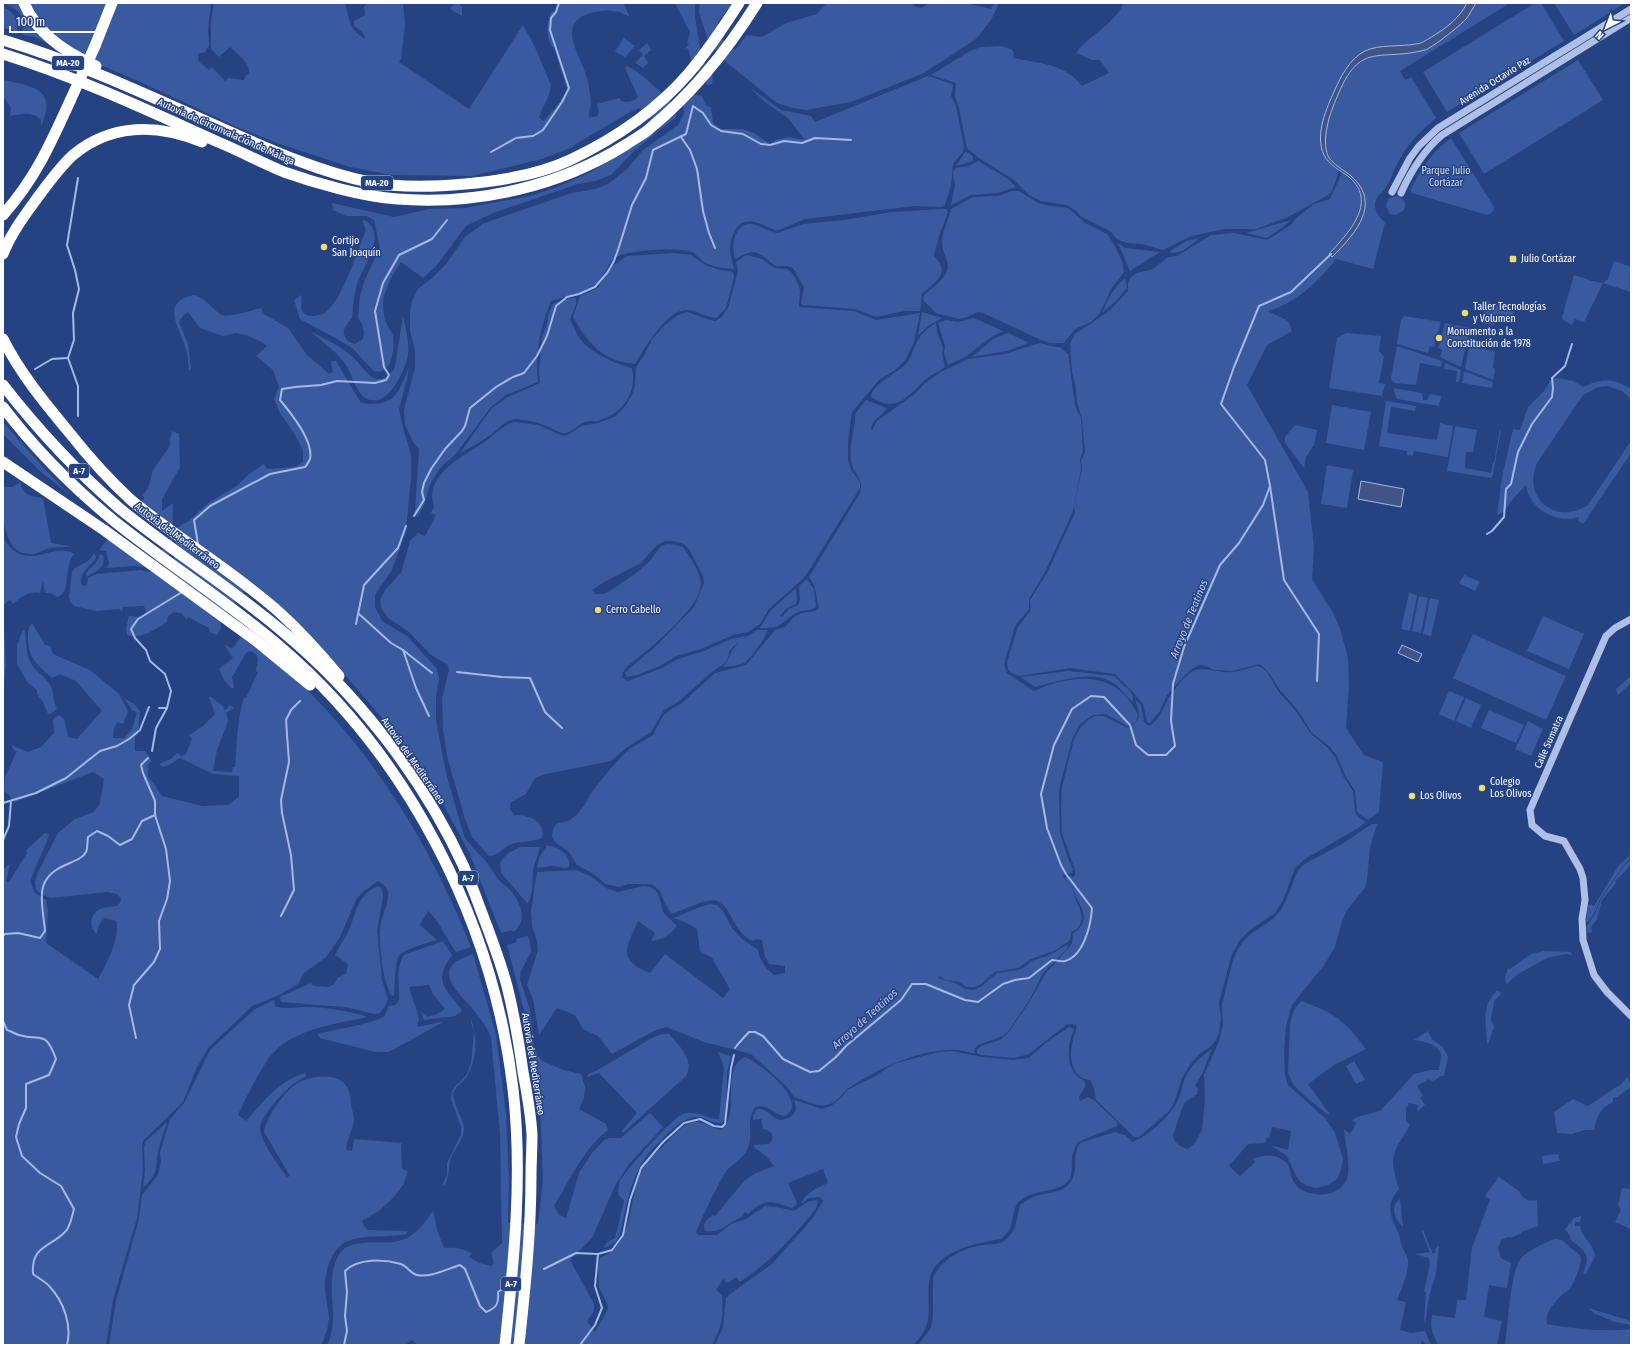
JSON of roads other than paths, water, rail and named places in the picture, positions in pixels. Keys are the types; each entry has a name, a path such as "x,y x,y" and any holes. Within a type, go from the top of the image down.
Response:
{"highway":[{"path":"24,3 36,24 46,36 91,64 128,80 132,89"},
{"path":"3,215 32,178 46,153 95,46 112,3"},
{"name":"Autovía de Circunvalación de Málaga","path":"3,40 66,62 132,89 288,157 369,182 391,185 431,187 485,182 533,173 569,161 628,127 659,102 686,76 718,36 739,3"},
{"name":"Autovía de Circunvalación de Málaga","path":"3,54 75,79 285,172 371,196 397,199 440,200 502,194 555,180 611,154 647,131 698,84 729,45 757,3"},
{"path":"3,254 20,222 61,167 86,146 102,138 135,129 151,129 166,130 216,148 228,146"},
{"path":"3,339 12,358 28,381 79,444 125,494 278,611 323,657 372,714 380,734"},
{"name":"Autovía del Mediterráneo","path":"3,385 39,430 92,484 121,509 249,604 306,652 338,684 380,734 420,790 436,815 463,865 489,929 506,984 518,1037 532,1135 531,1224 519,1345"},
{"name":"A-7","path":"3,407 48,460 92,502 159,555 240,615 279,646 304,670 356,725 397,779 432,836 451,874 476,934 492,986 505,1039 513,1091 517,1147 517,1224 505,1345"},
{"path":"3,462 53,495 231,623 291,668 317,691 335,710 356,725"}],"street":[{"name":"Avenida Octavio Paz","path":"1392,192 1410,158 1419,146 1438,128 1631,9"},
{"name":"Avenida Octavio Paz","path":"1401,193 1416,164 1425,152 1442,135 1631,18"},
{"name":"Calle Sumatra","path":"1631,619 1615,628 1606,636 1530,810 1532,824 1545,836 1564,841 1580,869 1583,878 1585,900 1582,919 1583,940 1594,975 1607,992 1631,1016"}],"waterway":[{"path":"491,152 516,138 533,136 543,130 562,102 569,88 550,30 551,18 556,12 559,3"},
{"path":"414,516 424,500 422,492 424,483 431,469 445,449 462,431 470,408 496,387 513,377 524,373 537,356 547,336 556,306 567,297 579,294 595,287 607,273 614,261 632,205 646,178 653,150 686,134 693,106 703,113 711,125 721,131 743,134 761,144 770,145 784,141 802,143 815,138 851,140"},
{"path":"681,137 690,150 697,169 703,211 715,248"},
{"path":"78,178 67,245 79,289 73,313 74,340 68,358 78,386 78,416"},
{"path":"198,544 194,520 210,506 270,474 305,467 309,462 309,444 301,428 280,400 282,389 321,385 337,381 375,383 386,380 389,375 384,367 375,311 383,283 399,255 432,239 447,220"},
{"name":"Arroyo de Teatinos","path":"735,1048 749,1032 755,1032 763,1036 783,1059 810,1072 819,1071 836,1057 846,1046 901,1000 912,984 926,984 965,1000 978,1002 1003,984 1029,978 1052,960 1065,961 1072,958 1077,953 1085,939 1092,908 1066,874 1047,828 1041,794 1054,745 1072,709 1091,696 1104,697 1130,725 1136,745 1148,755 1166,755 1175,746 1171,721 1173,684 1184,647 1220,565 1239,543 1263,505 1270,486 1265,460 1221,404 1234,367 1259,306 1291,292 1331,254"},
{"path":"1487,534 1492,531 1504,517 1506,489 1511,484 1518,452 1532,424 1552,397 1552,378 1565,366 1572,344"},
{"path":"35,369 52,359 67,358"},
{"path":"1270,486 1284,580 1319,634 1317,681"},
{"path":"356,624 364,585 398,548 406,526"},
{"path":"152,751 156,728 167,708 171,691 165,674 150,661 146,650 135,638 131,629 138,619 182,592"},
{"path":"359,614 391,643 403,650 432,673"},
{"path":"403,650 416,688 429,716"},
{"path":"457,672 502,677 530,678 545,712 562,728"},
{"path":"281,916 294,890 291,855 282,813 281,800 289,762 286,720 291,710 300,701"},
{"path":"3,803 36,793 66,778 100,751 117,746 129,739 140,730 149,707"},
{"path":"159,708 167,708"},
{"path":"136,1038 129,1005 134,985 154,962 160,949 159,921 167,899 170,881 166,849 155,815 155,801 141,765 148,758"},
{"path":"3,840 9,826 11,801"},
{"path":"3,936 5,934 18,933 40,938 45,931 42,895 44,884 48,877 60,868 83,856 87,850 88,837 97,831 108,836 120,845 132,839 142,821 155,815"},
{"path":"3,1021 7,1030 19,1035 42,1038 46,1040 56,1059 49,1075 26,1084 26,1108 19,1124 16,1137 22,1156 40,1173 61,1186 74,1209 71,1222 67,1230 42,1248 35,1258 33,1265 33,1274 50,1287 55,1293 66,1314 68,1322 67,1345"},
{"name":"Arroyo de Teatinos","path":"580,1345 595,1325 602,1308 595,1286 598,1254 612,1250 623,1235 630,1200 641,1168 663,1142 684,1123 700,1119 714,1126 722,1127 725,1124 731,1068 734,1055"},
{"path":"544,1269 576,1253 598,1254"},
{"path":"344,1345 347,1331 345,1316 347,1292 345,1271 357,1264 372,1261 394,1262 401,1264 411,1272 422,1276 438,1273 460,1265 465,1269 480,1306 486,1312 495,1307 498,1299 498,1292 501,1290"}],"place":[{"name":"Cortijo San Joaquín","path":"324,247"},
{"name":"Julio Cortázar","path":"1513,259"},
{"name":"Taller Tecnologías y Volumen","path":"1465,313"},
{"name":"Monumento a la Constitución de 1978","path":"1439,338"},
{"name":"Cerro Cabello","path":"598,610"},
{"name":"Colegio Los Olivos","path":"1482,788"},
{"name":"Los Olivos","path":"1412,796"}],"park label":[{"name":"Parque Julio Cortázar","path":"1446,176"}]}
